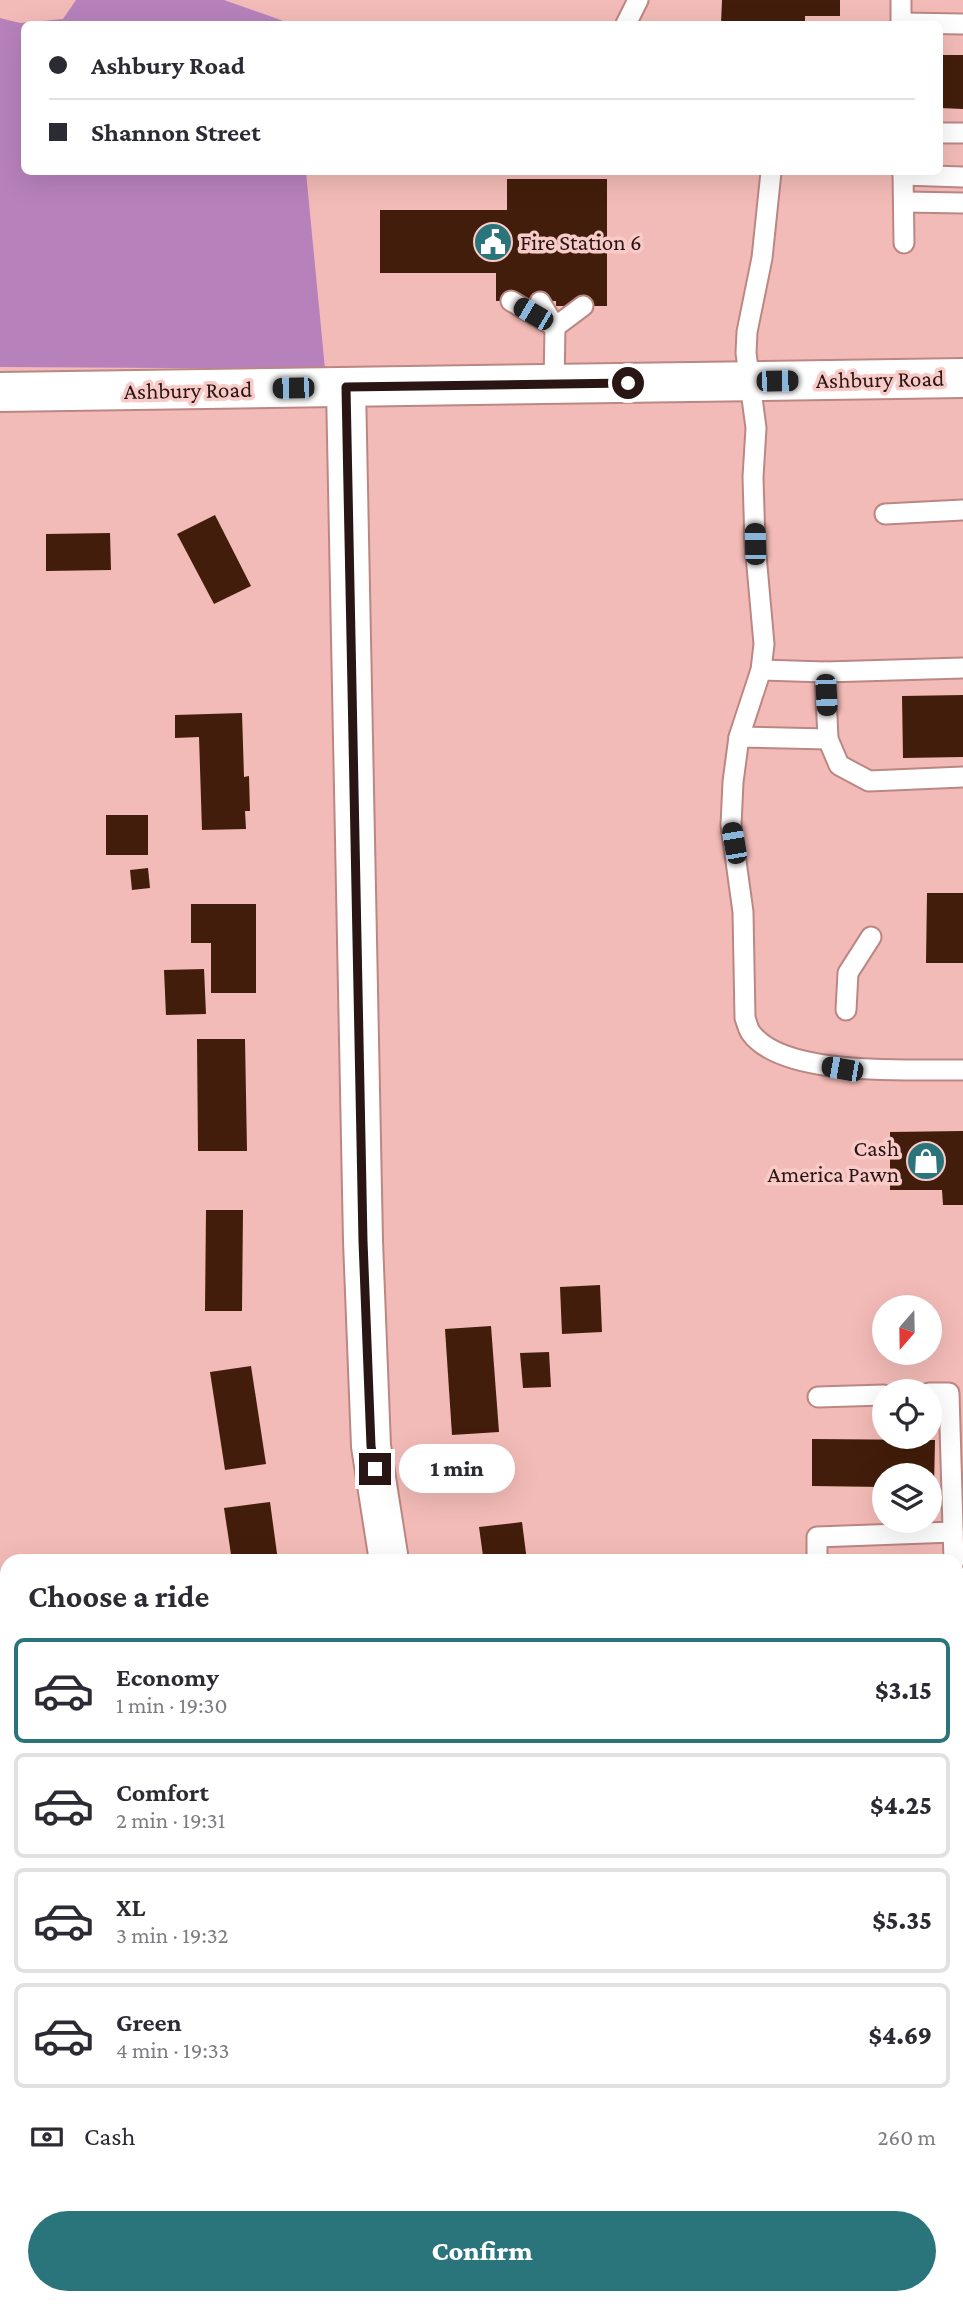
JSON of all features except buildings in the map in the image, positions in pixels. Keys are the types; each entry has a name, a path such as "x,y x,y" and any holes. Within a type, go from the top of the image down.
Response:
{"street":[{"name":"Ashbury Road","path":"0,392 963,378"},
{"path":"346,387 363,1241 371,1446 388,1554"}],"lane":[{"path":"628,21 638,0"},
{"path":"901,0 901,21"},
{"path":"943,24 963,24"},
{"path":"943,133 963,134"},
{"path":"771,175 762,258 747,332 746,353 756,428 753,477 755,544 764,644 761,670 738,737 731,825 743,912 745,1018 749,1032 762,1045 808,1063 842,1069 963,1070"},
{"path":"903,175 904,243"},
{"path":"933,175 963,177"},
{"path":"904,202 963,203"},
{"path":"511,301 555,327"},
{"path":"540,302 555,327 554,384"},
{"path":"555,327 583,306"},
{"path":"885,514 963,510"},
{"path":"761,670 825,673 963,668"},
{"path":"825,673 828,739 839,765 869,781 963,777"},
{"path":"738,737 828,739"},
{"path":"846,1010 848,973 872,937"},
{"path":"942,1393 949,1393 954,1554"},
{"path":"818,1397 872,1395"},
{"path":"817,1554 817,1537 953,1532"}],"shaded area":[{"path":"76,0 224,0 284,21 42,21 63,19"},
{"path":"0,18 20,23 21,175 306,175 325,369 0,367"}],"place":[{"name":"Fire Station 6","path":"493,242"},
{"name":"Cash America Pawn","path":"926,1161"}],"route":[{"path":"375,1469 371,1446 363,1241 346,387 628,383"}]}
